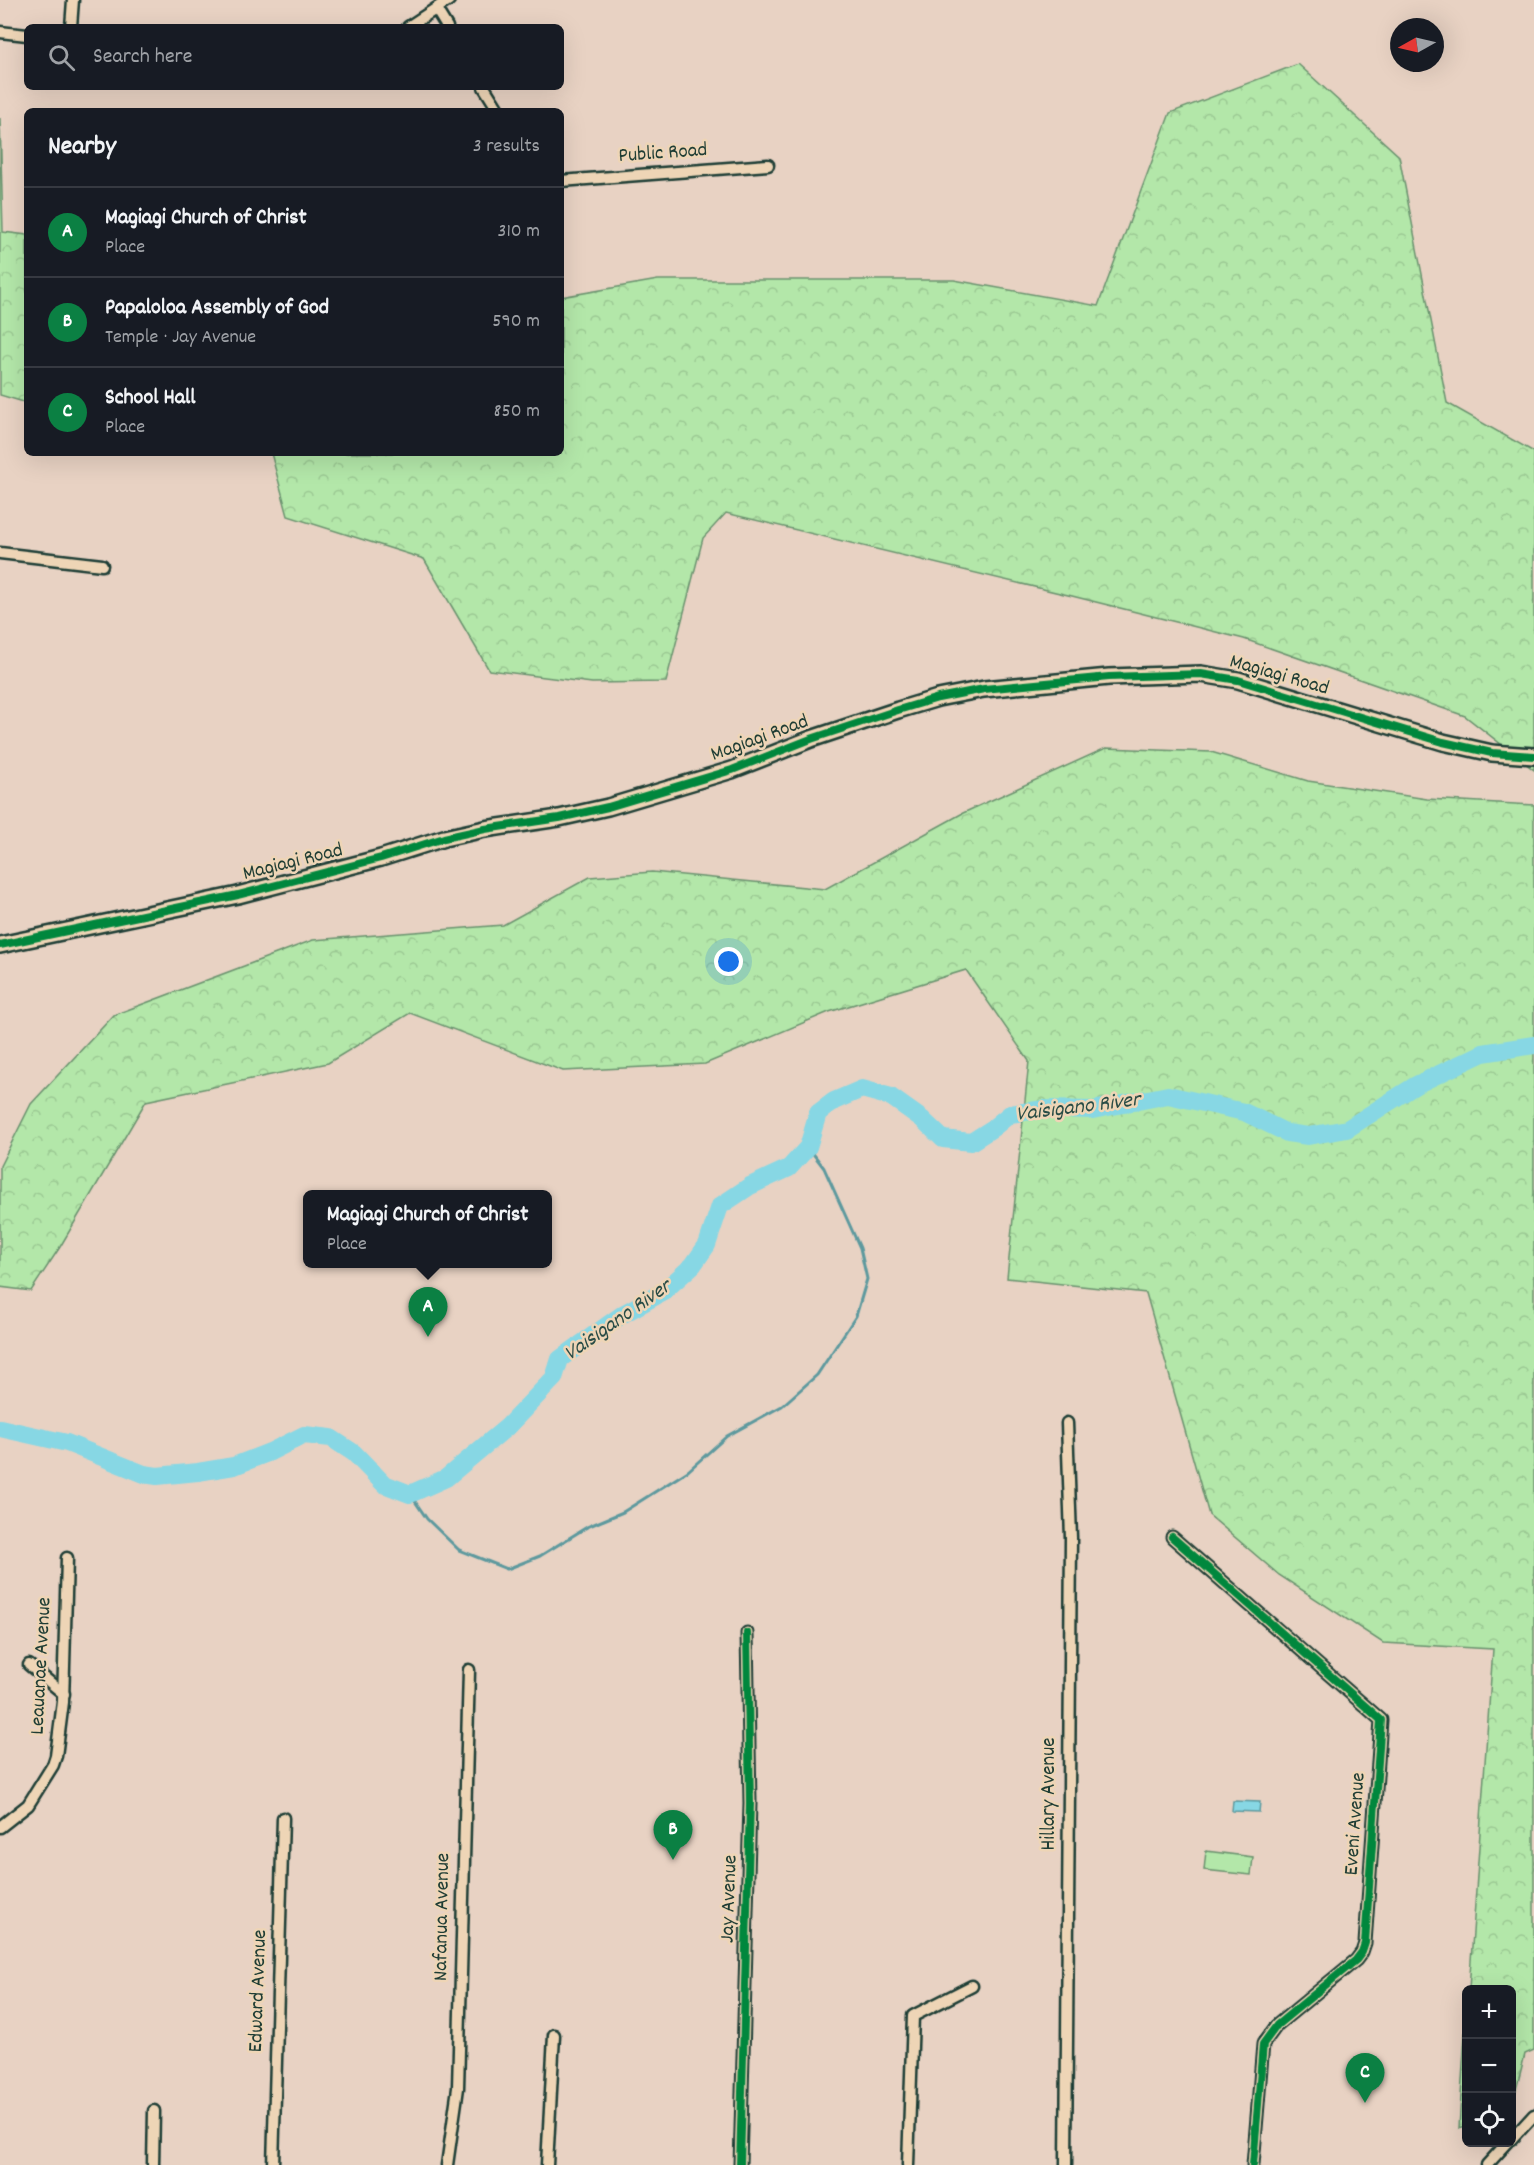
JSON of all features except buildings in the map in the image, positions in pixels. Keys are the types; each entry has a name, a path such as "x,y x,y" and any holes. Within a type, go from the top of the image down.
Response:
{"street":[{"path":"71,24 73,0"},
{"path":"413,24 449,0"},
{"path":"436,9 445,24"},
{"path":"0,32 24,35"},
{"path":"486,90 497,108"},
{"name":"Public Road","path":"564,181 768,165"},
{"path":"0,553 102,565"},
{"name":"Magiagi Road","path":"0,945 238,895 381,858 453,836 559,818 608,807 732,770 811,739 898,710 938,698 984,689 1109,677 1201,674 1238,680 1443,742 1492,753 1534,756"},
{"name":"Hillary Avenue","path":"1066,2165 1071,1550 1067,1423"},
{"name":"Eveni Avenue","path":"1172,1537 1382,1720 1365,1943 1356,1960 1277,2025 1263,2044 1253,2165"},
{"name":"Leauanae Avenue","path":"0,1827 28,1805 53,1765 56,1756 63,1694 67,1558"},
{"name":"Jay Avenue","path":"740,2165 750,1803 747,1633"},
{"path":"29,1665 63,1694"},
{"name":"Nafanua Avenue","path":"447,2165 458,2088 469,1670"},
{"name":"Edward Avenue","path":"273,2165 283,1818"},
{"path":"908,2165 913,2016 972,1986"},
{"path":"547,2165 554,2036"},
{"path":"153,2165 154,2110"},
{"path":"1516,2135 1534,2115"},
{"path":"1487,2165 1503,2147"}],"green space":[{"path":"1298,64 1399,156 1447,403 1534,452 1534,770 1465,716 1244,639 726,513 703,538 666,682 592,683 489,670 424,559 288,516 272,456 564,456 564,296 658,280 954,280 1098,306 1170,113"},
{"path":"0,118 3,232 24,235 24,402 0,395"},
{"path":"1106,748 1211,752 1308,781 1427,799 1534,805 1534,2050 1525,2054 1516,2090 1516,1985 1469,1985 1493,1649 1383,1643 1279,1575 1209,1515 1146,1293 1007,1278 1029,1061 966,970 829,1012 705,1064 563,1071 410,1013 328,1063 146,1101 60,1247 31,1291 0,1287 0,1166 31,1104 114,1015 313,940 503,925 590,877 652,872 825,889 963,813"},
{"path":"1206,1851 1253,1857 1251,1875 1204,1870"},
{"path":"1462,2080 1462,2127 1459,2128"}],"water":[{"path":"1233,1801 1260,1802 1259,1812 1232,1811"}],"waterway":[{"name":"Vaisigano River","path":"0,1428 67,1443 144,1474 157,1476 234,1466 304,1435 331,1438 354,1453 384,1484 410,1494 446,1478 507,1427 554,1378 560,1359 623,1314 663,1292 693,1265 707,1245 720,1206 750,1186 789,1168 808,1147 818,1113 834,1101 862,1089 891,1097 922,1119 943,1139 971,1142 1010,1114 1044,1109 1093,1110 1168,1095 1244,1112 1287,1133 1308,1136 1347,1129 1416,1085 1483,1053 1534,1045"},
{"path":"410,1494 427,1519 459,1550 507,1569 540,1556 587,1527 623,1512 688,1471 727,1436 782,1406 817,1375 856,1316 867,1279 860,1248 824,1168 808,1147"}],"cycle path":[{"path":"0,945 238,895 381,858 444,838 608,807 732,770 811,739 898,710 938,698 984,689 1109,677 1201,674 1238,680 1443,742 1492,753 1534,756"},
{"path":"1172,1537 1381,1720 1365,1943 1356,1960 1277,2025 1263,2044 1253,2165"},
{"path":"740,2165 750,1803 747,1633"}],"place":[{"name":"Magiagi Church of Christ","path":"428,1337"},
{"name":"Papaloloa Assembly of God","path":"673,1860"},
{"name":"School Hall","path":"1365,2103"}]}
